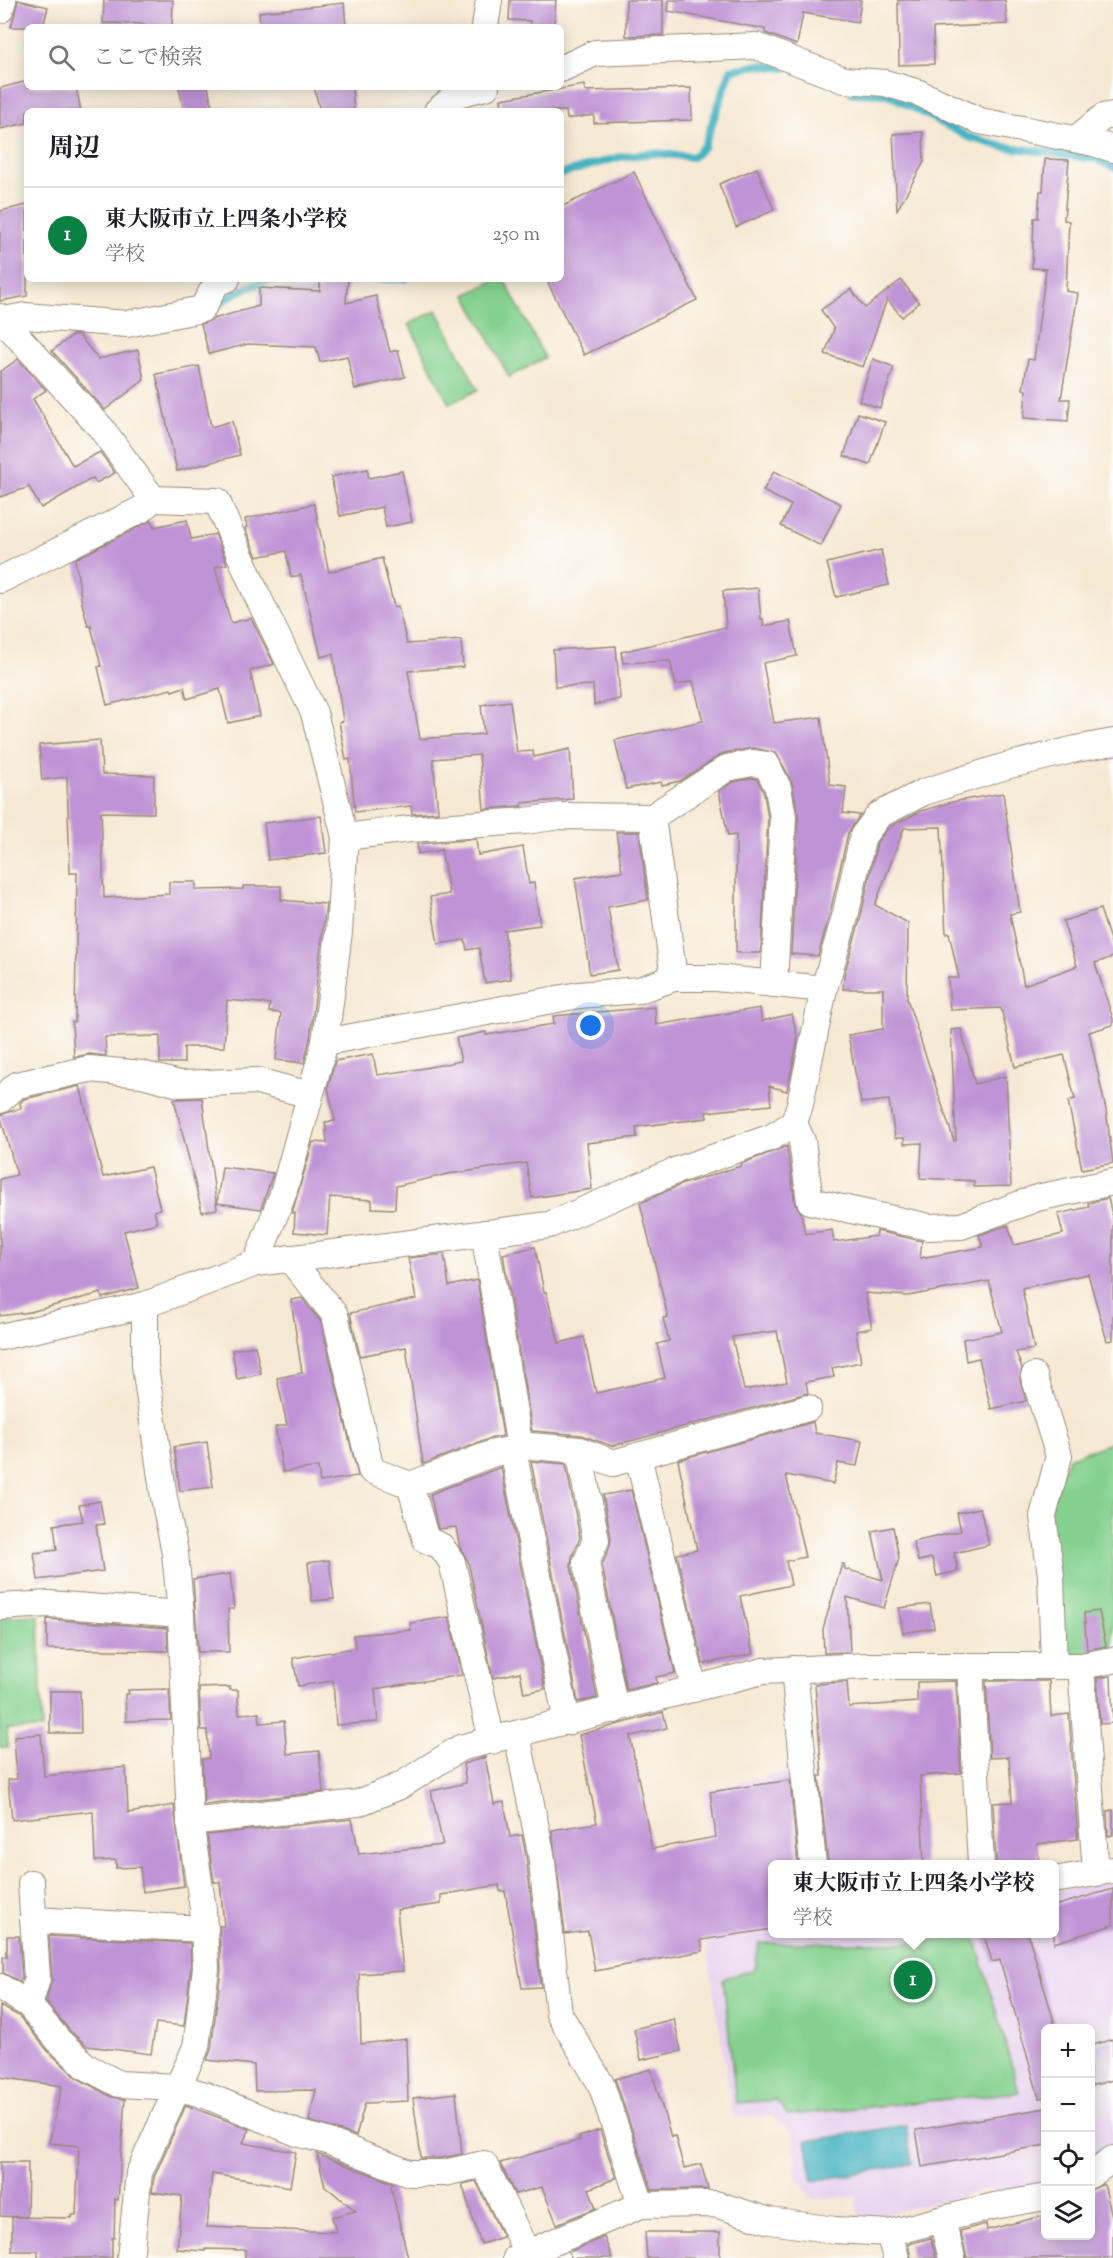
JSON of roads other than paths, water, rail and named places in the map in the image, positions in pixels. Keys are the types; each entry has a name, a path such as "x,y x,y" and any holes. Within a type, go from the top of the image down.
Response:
{"street":[{"path":"0,10 3,0"},
{"path":"485,24 489,0"},
{"path":"564,68 595,53 756,46 844,80 885,83 919,93 980,121 1076,139 1113,149"},
{"path":"441,108 458,94 471,90"},
{"path":"1076,139 1103,117 1113,115"},
{"path":"2,319 25,316 127,324 202,309 217,282"},
{"path":"2,319 102,429 153,499"},
{"path":"0,580 142,509 153,499 217,501 256,593 314,713 345,837 339,932 325,1042 283,1194 256,1263"},
{"path":"0,1337 145,1305 256,1263 549,1225 675,1172 772,1137 794,1123 824,989 845,917 863,836 879,815 924,792 1006,766 1113,742"},
{"path":"345,837 561,816 652,817 727,768 752,763 767,765 778,788 783,817 774,984"},
{"path":"652,817 674,978"},
{"path":"325,1042 579,995 639,990 674,978 716,978 824,989"},
{"path":"0,1100 17,1085 89,1069 142,1074 179,1084 257,1081 310,1095"},
{"path":"794,1123 802,1141 810,1201 929,1227 961,1226 1037,1198 1113,1182"},
{"path":"484,1233 516,1449 567,1722"},
{"path":"289,1258 335,1315 371,1470 410,1485 494,1453 531,1446 579,1450 613,1463 808,1408"},
{"path":"130,2258 139,2173 196,2047 206,1968 204,1909 190,1822 181,1614 175,1553 164,1497 145,1366 145,1305"},
{"path":"1034,1376 1059,1456 1043,1516 1051,1576 1054,1666"},
{"path":"579,1450 596,1540 586,1563 615,1710"},
{"path":"638,1456 694,1689"},
{"path":"410,1485 426,1540 441,1546 452,1562 492,1741"},
{"path":"0,1607 48,1604 181,1614"},
{"path":"190,1822 358,1803 400,1786 460,1748 763,1671 868,1666 1082,1666 1113,1660"},
{"path":"970,1666 981,1860"},
{"path":"1059,1879 1105,1871 1082,1666"},
{"path":"794,1669 813,1860"},
{"path":"517,1735 541,1853 559,2014 601,2084 641,2205"},
{"path":"29,2005 37,1979 31,1883"},
{"path":"33,1920 205,1929"},
{"path":"0,1987 29,2005 59,2041 87,2067 118,2084 177,2087 205,2095 297,2133 327,2141 410,2173 444,2173 484,2164 521,2255 641,2205 715,2204 770,2221 835,2230 889,2233 994,2206 1041,2198"},
{"path":"942,2220 952,2258"},
{"path":"889,2233 896,2258"}],"water":[{"path":"906,2125 912,2164 813,2181 806,2141"}],"waterway":[{"path":"564,173 620,157 653,153 693,157 704,146 731,70 759,65 784,68"},
{"path":"852,93 888,94 968,137 1000,146 1096,159 1113,167"},
{"path":"212,310 241,290 266,282"}],"place":[{"name":"東大阪市立上四条小学校","path":"913,1980"}]}
